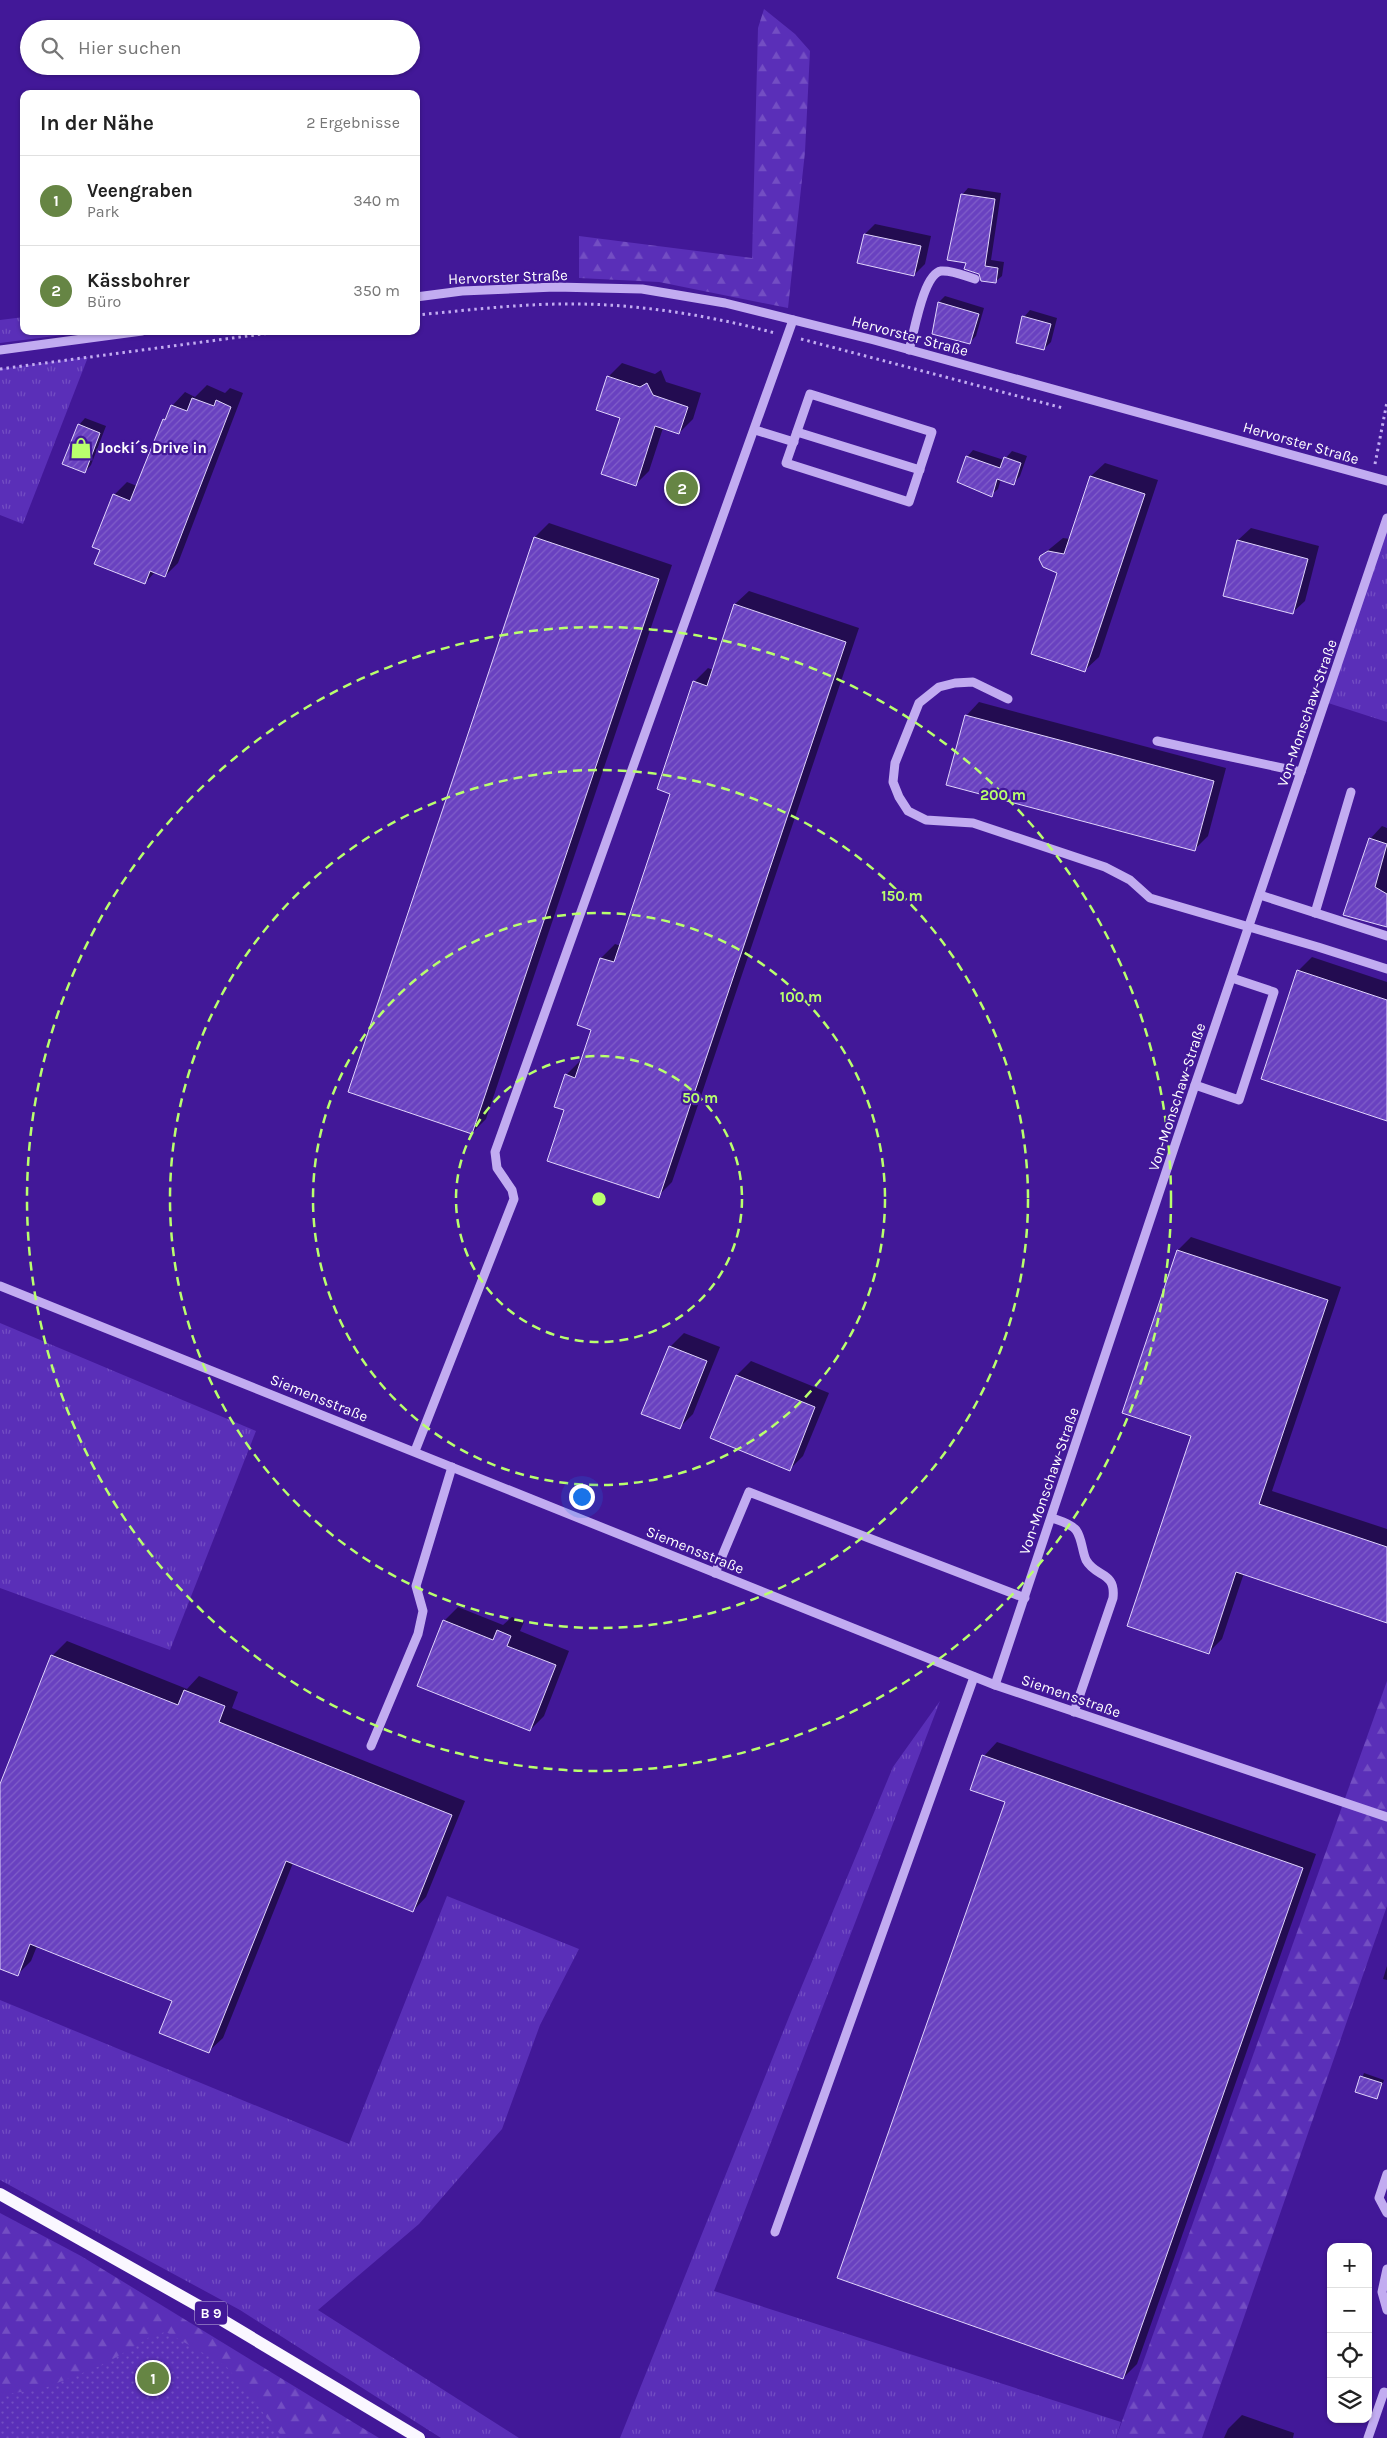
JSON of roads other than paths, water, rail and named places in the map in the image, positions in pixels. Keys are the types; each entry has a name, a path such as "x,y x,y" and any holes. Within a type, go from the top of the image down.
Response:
{"main road":[{"name":"B 9","path":"0,2194 197,2305 418,2438"}],"street":[{"path":"909,350 926,289 937,272 949,272 975,280"},
{"name":"Hervorster Straße","path":"420,296 462,291 555,287 642,289 724,303 909,350 1387,481"},
{"path":"415,1451 514,1199 512,1190 497,1168 495,1152 789,336 793,320"},
{"path":"0,350 112,335"},
{"path":"810,394 932,432 909,502 786,463 794,442 810,394"},
{"path":"755,430 794,442"},
{"path":"796,432 920,470"},
{"name":"Von-Monschaw-Straße","path":"995,1685 1387,518"},
{"path":"1008,699 973,682 955,683 940,687 919,703 895,763 893,782 898,797 908,811 926,820 973,823 1105,867 1130,880 1150,898 1387,969"},
{"path":"1157,741 1301,772"},
{"path":"1315,913 1351,792"},
{"path":"1260,895 1387,936"},
{"path":"1195,1085 1239,1100 1274,992 1232,978"},
{"name":"Siemensstraße","path":"0,1286 995,1685 1387,1817"},
{"path":"371,1746 418,1634 423,1611 416,1586 452,1467"},
{"path":"715,1573 749,1492 1025,1598"},
{"path":"1052,1518 1068,1523 1077,1531 1087,1561 1110,1579 1114,1588 1113,1598 1074,1712"},
{"path":"776,2232 974,1676"},
{"path":"1387,2174 1379,2198 1387,2213"},
{"path":"1387,2269 1382,2292 1387,2310"},
{"path":"1368,2438 1384,2392 1387,2393"}],"place":[{"name":"Jocki´s Drive in","path":"81,448"},
{"name":"Kässbohrer","path":"682,488"},
{"name":"Veengraben","path":"153,2378"}]}
